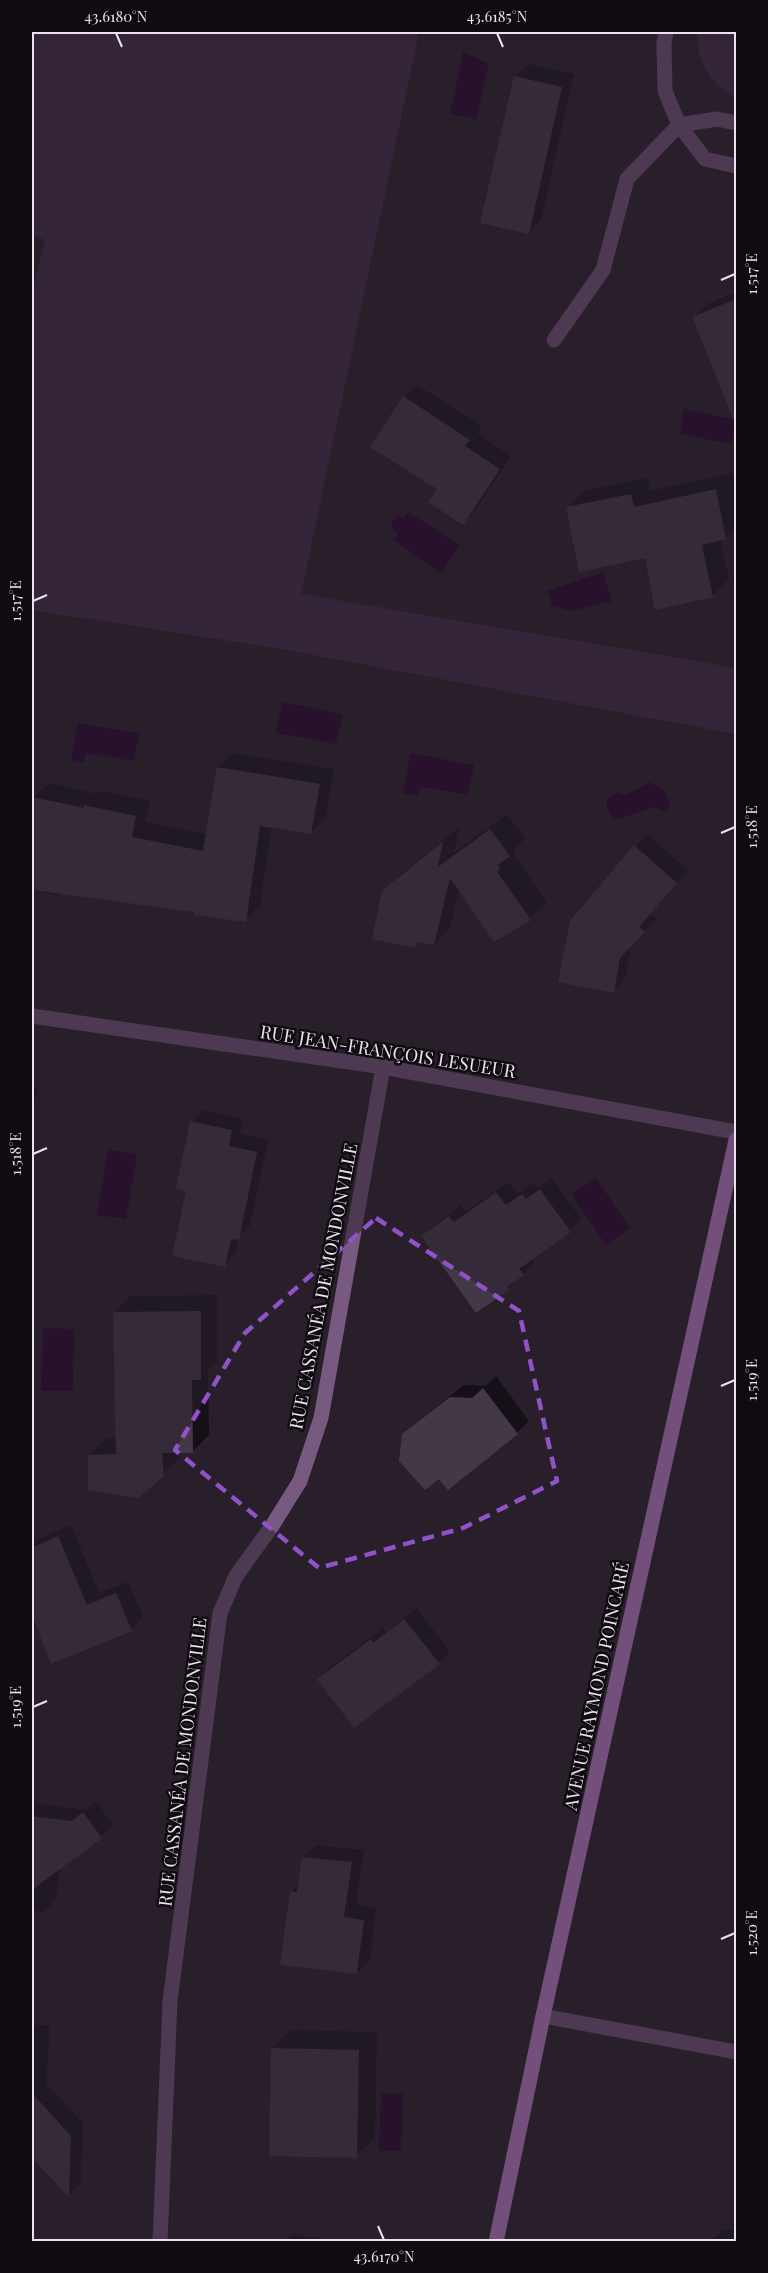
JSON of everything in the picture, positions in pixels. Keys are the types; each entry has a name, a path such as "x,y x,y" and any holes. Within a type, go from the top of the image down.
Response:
{"main road":[{"name":"AVENUE RAYMOND POINCARÉ","path":"496,2241 543,2016 736,1140"}],"street":[{"path":"666,32 665,91 679,125 705,159 736,166"},
{"path":"554,340 603,270 627,179 679,125 717,119 736,123"},
{"name":"RUE JEAN-FRANÇOIS LESUEUR","path":"32,1016 383,1067 736,1132"},
{"name":"RUE CASSANÉA DE MONDONVILLE","path":"160,2241 170,2001 220,1613 236,1575 272,1526 300,1480 321,1418 383,1067"},
{"path":"543,2016 736,2052"}],"highlighted area":[{"path":"376,1218 519,1311 557,1481 463,1528 319,1568 175,1450 245,1333"}],"shaded area":[{"path":"32,32 419,32 301,594 736,668 736,734 281,649 32,610 32,295 45,240 32,235"},
{"path":"698,32 736,32 736,98 719,86 707,71 700,53"},
{"path":"463,52 489,64 476,119 450,114"},
{"path":"684,409 736,420 731,444 680,434"},
{"path":"408,512 460,545 441,574 392,539 398,535 393,530 391,521 399,516 404,518"},
{"path":"603,572 612,601 571,611 552,605 547,591"},
{"path":"282,702 343,714 336,744 276,733"},
{"path":"78,723 139,733 134,761 86,753 84,762 71,760"},
{"path":"410,753 474,765 468,795 420,787 418,796 403,793"},
{"path":"650,782 663,789 670,802 666,812 653,807 618,820 610,815 607,800 616,792 626,795"},
{"path":"108,1149 137,1155 126,1219 97,1215"},
{"path":"596,1178 630,1228 606,1245 571,1194"},
{"path":"43,1328 74,1329 73,1391 41,1391"},
{"path":"381,2094 403,2094 401,2151 379,2151"}],"building":[{"path":"514,76 562,87 529,234 480,223"},
{"path":"736,299 736,423 735,423 692,317"},
{"path":"403,396 470,440 465,446 500,469 463,525 428,502 437,489 370,447"},
{"path":"716,489 726,539 702,545 713,597 655,610 645,558 579,572 566,507 631,494 634,507"},
{"path":"217,767 320,784 311,834 260,826 246,922 194,915 194,912 32,890 32,797 136,816 132,837 203,851"},
{"path":"490,829 510,856 498,865 500,868 497,872 531,920 494,942 450,878 434,945 417,942 415,948 372,939 382,891 443,841 438,867"},
{"path":"634,845 677,883 639,927 645,932 620,958 614,993 558,982 570,921"},
{"path":"190,1121 232,1130 229,1146 257,1152 239,1240 231,1239 225,1267 172,1256 186,1191 176,1189"},
{"path":"540,1189 571,1232 519,1269 524,1275 507,1287 509,1290 476,1313 421,1236 449,1216 454,1222 496,1192 506,1205 522,1194 526,1199"},
{"path":"201,1311 201,1380 192,1380 193,1453 162,1453 164,1476 138,1498 88,1490 88,1455 116,1454 113,1312"},
{"path":"483,1388 518,1434 448,1490 439,1479 425,1490 399,1461 402,1434 450,1397 472,1398"},
{"path":"58,1536 87,1605 116,1593 132,1631 51,1664 32,1615 32,1548"},
{"path":"404,1619 440,1664 354,1728 317,1679 371,1639 373,1643"},
{"path":"83,1812 102,1838 32,1890 32,1816 72,1821"},
{"path":"302,1857 352,1862 344,1917 364,1920 357,1974 280,1965 290,1891 297,1892"},
{"path":"271,2048 359,2050 357,2158 269,2156"},
{"path":"32,2093 71,2136 69,2197 32,2158"}]}
